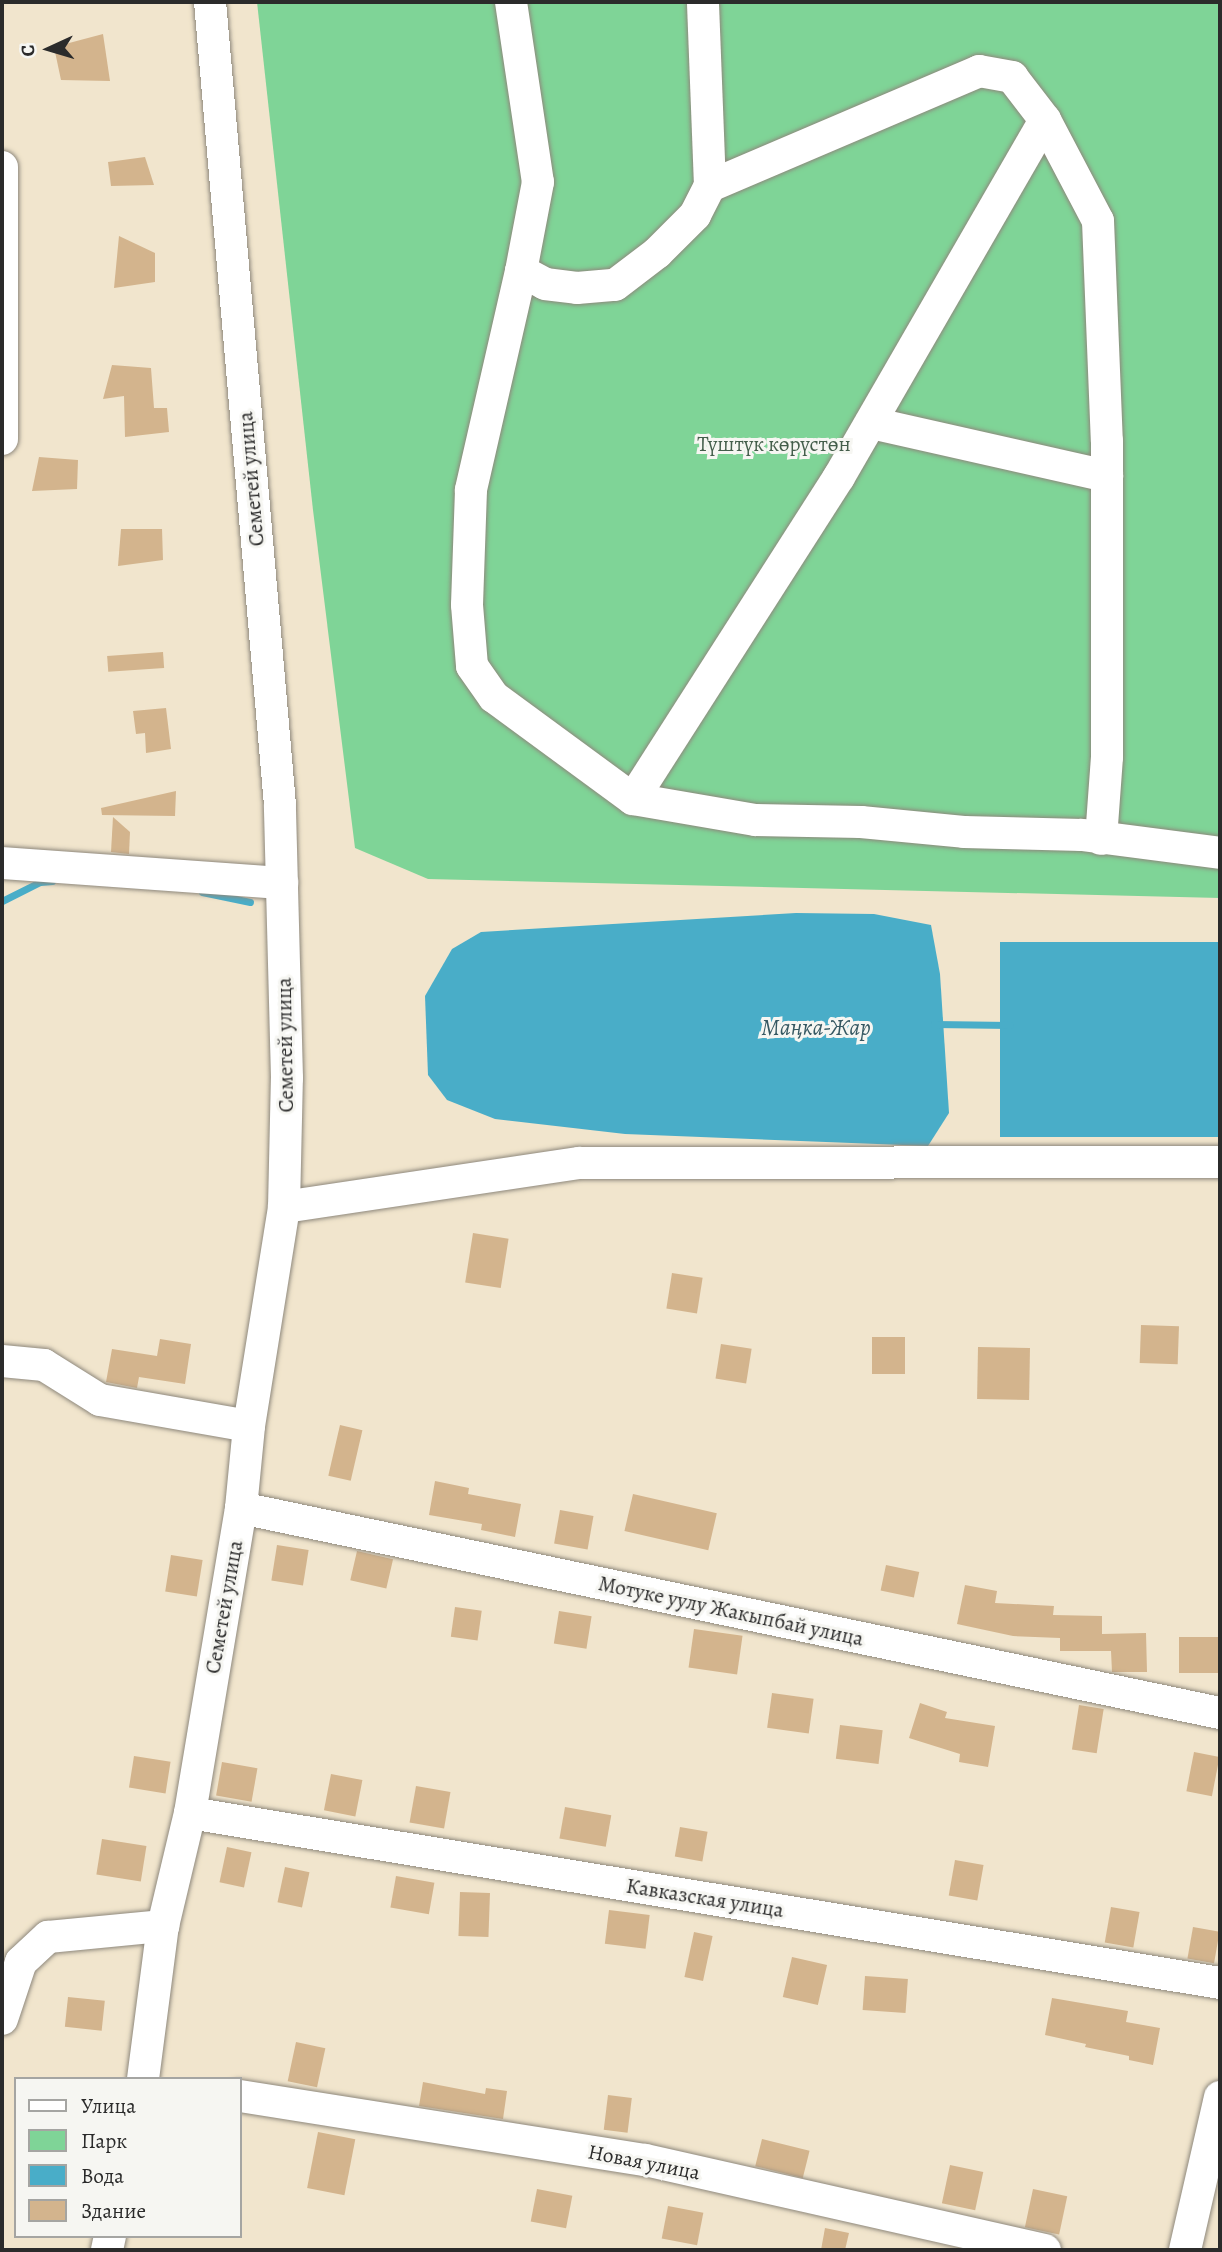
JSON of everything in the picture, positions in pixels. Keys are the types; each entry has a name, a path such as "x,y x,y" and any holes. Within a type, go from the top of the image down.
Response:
{"street":[{"name":"Семетей улица","path":"143,2077 163,1926 190,1813 241,1508 249,1426 284,1207 287,1078 280,805 210,2"},
{"path":"514,2 538,182 521,271 471,490 467,605 472,666 494,697 633,799 755,820 861,822 964,832 1101,838 1220,853"},
{"path":"521,271 545,284 577,288 615,285 657,253 695,215 710,186 703,2"},
{"path":"710,186 979,71 1012,77 1045,120 1098,221 1107,476 1107,757 1101,838"},
{"path":"633,799 871,423 1045,120"},
{"path":"2,167 2,439"},
{"path":"871,423 1107,476"},
{"path":"2,863 282,883"},
{"path":"284,1207 579,1163 1220,1162"},
{"path":"2,1361 44,1365 100,1400 249,1426"},
{"name":"Мотуке уулу Жакыпбай улица","path":"241,1508 1220,1713"},
{"name":"Кавказская улица","path":"190,1813 1220,1983"},
{"path":"2,2019 21,1962 48,1937 163,1926"},
{"name":"Новая улица","path":"242,2096 645,2160 1045,2250"},
{"path":"1185,2250 1220,2097"}],"green space":[{"name":"Түштүк көрүстөн","path":"257,2 1220,2 1220,898 428,879 355,848 313,510"}],"water":[{"name":"Маңка-Жар","path":"796,913 874,914 931,925 940,974 949,1113 928,1146 625,1134 495,1119 447,1100 428,1075 425,996 452,949 481,932"},
{"path":"1000,942 1220,942 1220,1137 1000,1137"}],"building":[{"path":"103,34 110,81 61,80 54,47"},
{"path":"145,157 154,185 111,186 108,162"},
{"path":"119,236 155,253 155,282 114,288"},
{"path":"112,365 151,368 154,408 167,408 169,432 125,437 124,396 103,399"},
{"path":"39,457 78,460 77,489 32,491"},
{"path":"121,529 162,529 163,560 118,566"},
{"path":"163,652 164,668 108,672 107,656"},
{"path":"166,708 171,749 146,753 145,733 136,734 133,711"},
{"path":"176,791 175,816 102,815 101,808"},
{"path":"113,817 130,832 129,854 111,852"},
{"path":"473,1233 509,1239 501,1288 465,1282"},
{"path":"672,1273 703,1278 697,1313 666,1309"},
{"path":"1141,1325 1179,1326 1178,1364 1140,1363"},
{"path":"872,1337 905,1337 905,1374 872,1374"},
{"path":"160,1339 191,1344 185,1384 139,1377 137,1388 106,1382 112,1349 157,1356"},
{"path":"721,1344 752,1349 746,1383 716,1379"},
{"path":"978,1347 1030,1348 1029,1400 977,1399"},
{"path":"340,1425 362,1430 351,1481 328,1476"},
{"path":"435,1481 469,1488 468,1494 521,1504 515,1537 481,1530 482,1524 429,1515"},
{"path":"633,1494 717,1513 708,1550 624,1531"},
{"path":"560,1510 593,1516 588,1549 554,1543"},
{"path":"277,1545 309,1550 303,1586 271,1581"},
{"path":"357,1551 393,1559 386,1589 350,1580"},
{"path":"171,1555 203,1560 197,1597 165,1592"},
{"path":"886,1565 919,1572 914,1598 881,1590"},
{"path":"965,1585 997,1591 995,1603 1054,1606 1053,1615 1102,1616 1102,1634 1146,1633 1147,1672 1112,1672 1111,1651 1060,1651 1060,1638 1013,1636 957,1624"},
{"path":"455,1607 482,1611 478,1640 451,1637"},
{"path":"559,1611 592,1616 586,1649 554,1644"},
{"path":"694,1629 743,1636 737,1674 689,1668"},
{"path":"1179,1637 1220,1637 1220,1673 1179,1673"},
{"path":"772,1693 814,1699 809,1734 767,1728"},
{"path":"920,1703 947,1712 945,1718 995,1726 988,1767 959,1762 960,1754 909,1738"},
{"path":"1079,1705 1104,1709 1097,1753 1072,1749"},
{"path":"840,1725 883,1730 879,1764 836,1759"},
{"path":"1194,1752 1220,1757 1212,1796 1186,1791"},
{"path":"134,1756 171,1762 166,1793 129,1788"},
{"path":"222,1762 257,1768 252,1802 216,1795"},
{"path":"331,1774 362,1780 355,1816 324,1810"},
{"path":"416,1786 450,1792 444,1829 410,1822"},
{"path":"565,1807 611,1815 606,1847 559,1839"},
{"path":"680,1827 708,1832 702,1861 675,1857"},
{"path":"102,1839 146,1846 141,1882 96,1875"},
{"path":"227,1847 251,1852 244,1887 220,1882"},
{"path":"955,1860 984,1865 977,1900 949,1895"},
{"path":"285,1867 309,1872 302,1907 278,1902"},
{"path":"396,1876 434,1883 429,1914 390,1908"},
{"path":"460,1892 490,1893 488,1937 458,1936"},
{"path":"1111,1907 1140,1912 1133,1947 1105,1942"},
{"path":"609,1910 650,1915 646,1949 605,1944"},
{"path":"1193,1927 1220,1932 1214,1963 1187,1959"},
{"path":"694,1932 713,1936 703,1981 684,1977"},
{"path":"792,1957 827,1965 818,2005 783,1997"},
{"path":"865,1976 908,1979 906,2013 863,2010"},
{"path":"68,1997 105,2001 102,2031 65,2027"},
{"path":"1052,1998 1128,2011 1126,2022 1160,2028 1153,2065 1129,2060 1129,2056 1085,2047 1086,2044 1045,2035"},
{"path":"296,2042 325,2048 317,2087 288,2081"},
{"path":"423,2082 485,2094 486,2088 507,2091 503,2119 419,2106"},
{"path":"608,2095 632,2098 628,2133 604,2130"},
{"path":"318,2132 355,2139 344,2195 307,2188"},
{"path":"762,2139 810,2151 803,2178 755,2166"},
{"path":"950,2165 983,2172 975,2210 942,2203"},
{"path":"537,2189 572,2196 566,2228 531,2221"},
{"path":"1033,2189 1067,2196 1059,2234 1025,2227"},
{"path":"668,2206 703,2213 697,2245 662,2238"},
{"path":"825,2228 849,2233 845,2250 821,2250"}],"waterway":[{"path":"2,901 40,882 52,881"},
{"path":"202,892 250,902"},
{"path":"934,1024 1010,1025"}]}
